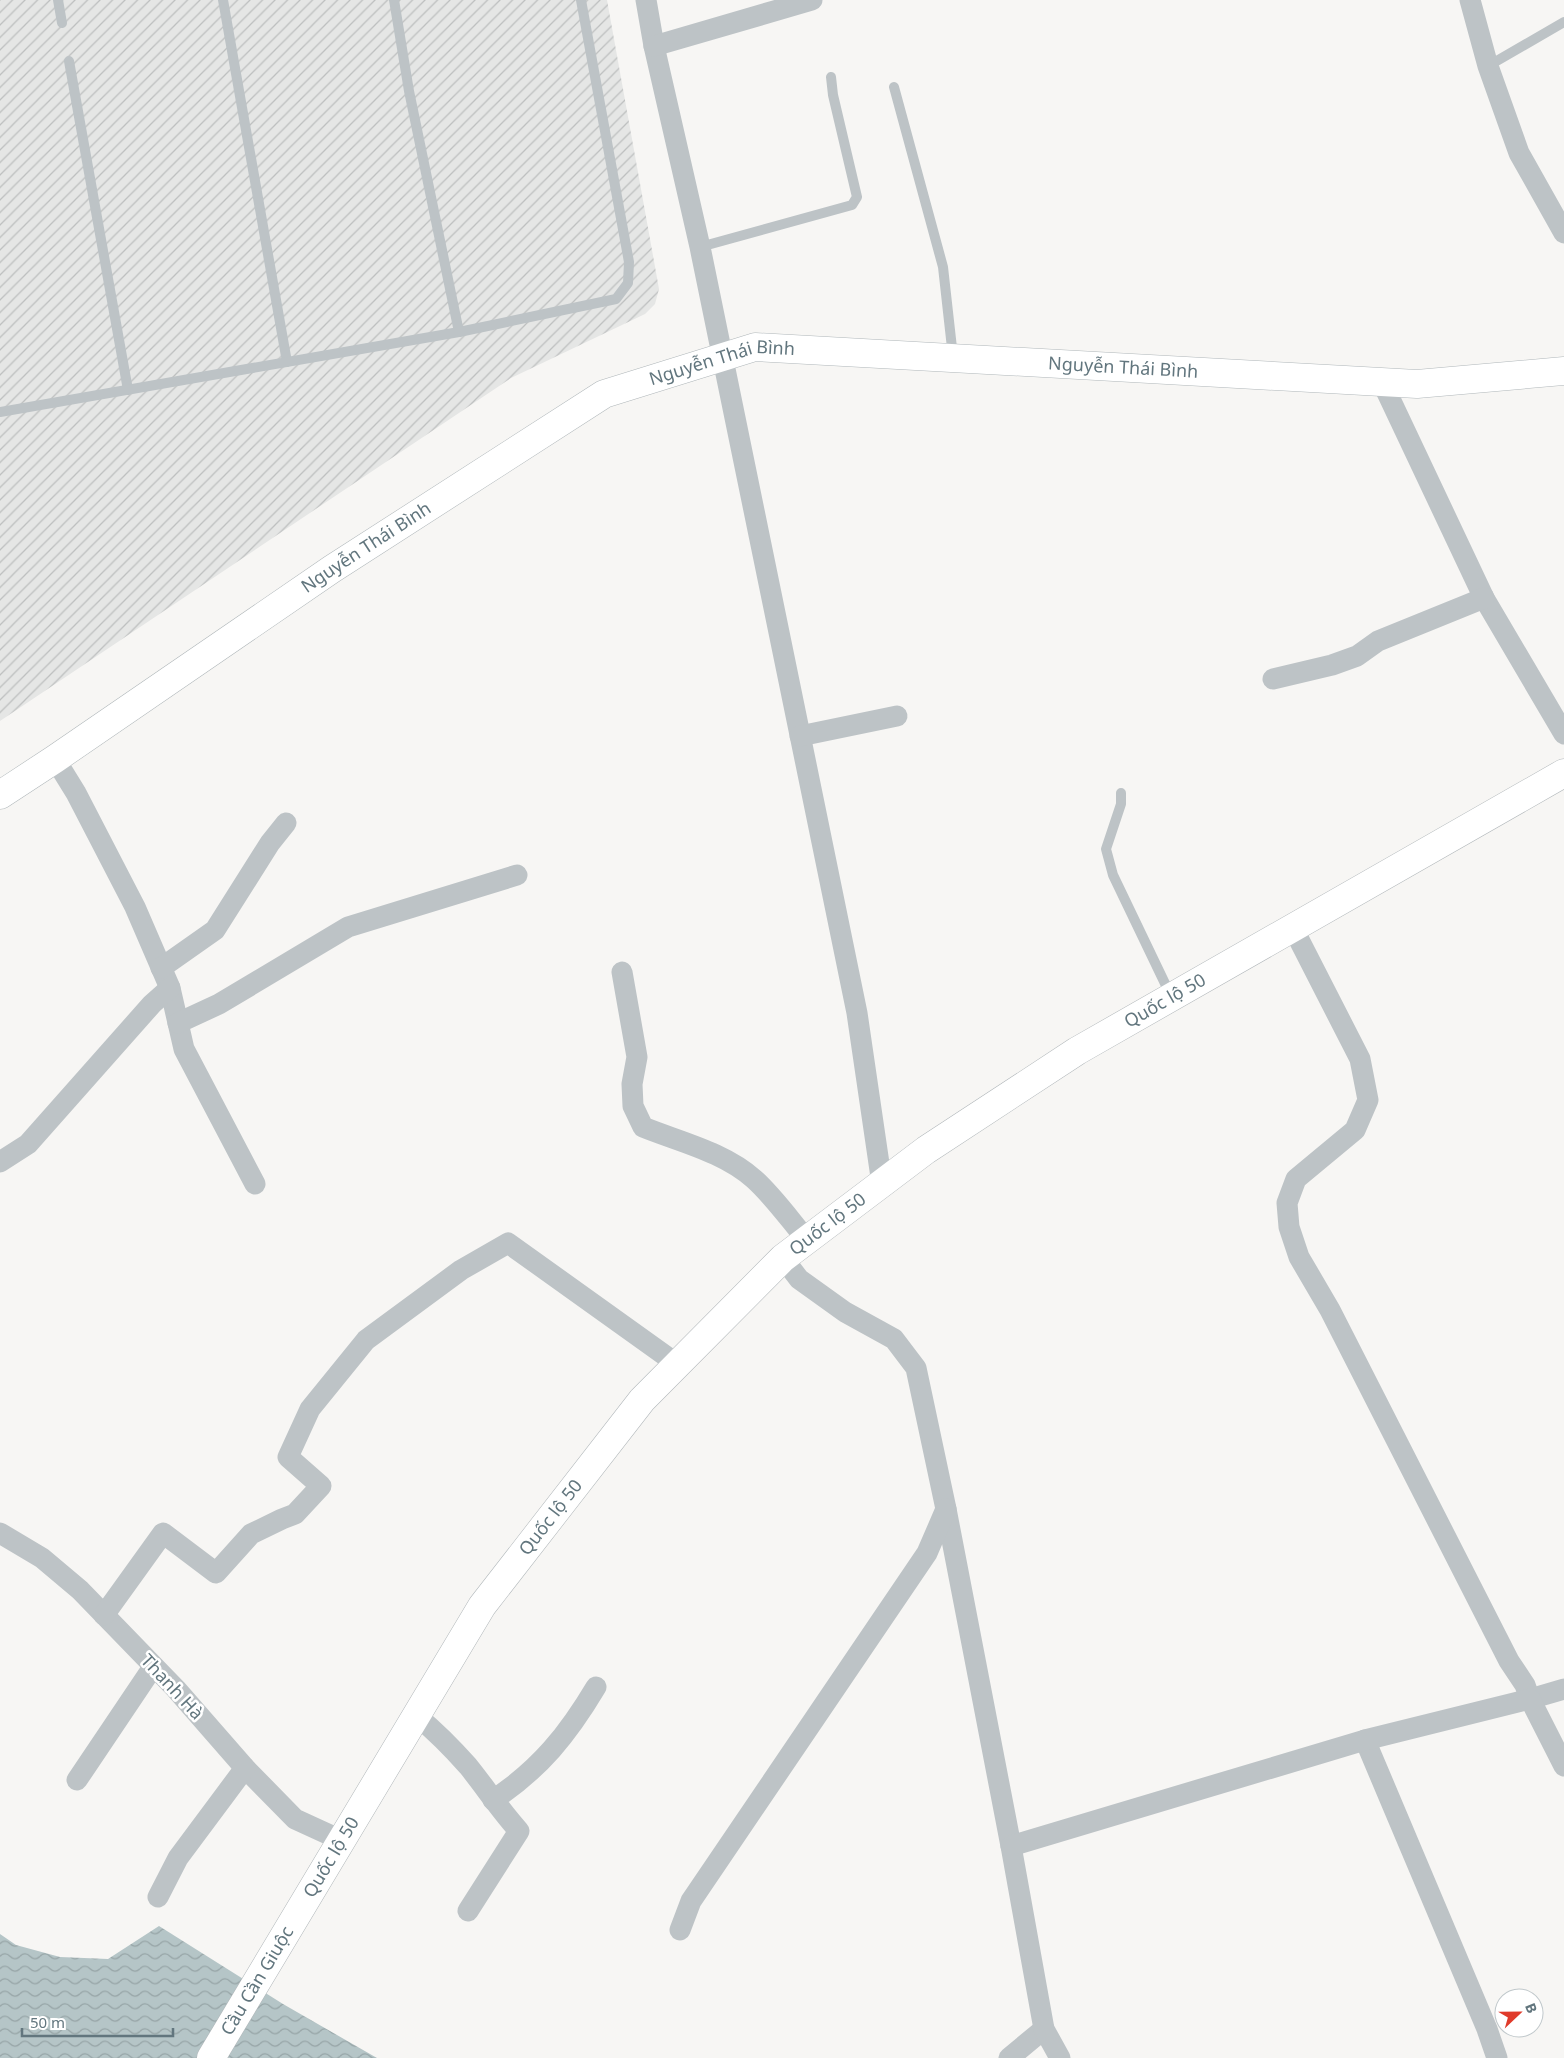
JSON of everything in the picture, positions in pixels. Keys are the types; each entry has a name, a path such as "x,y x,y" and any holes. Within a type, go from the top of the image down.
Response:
{"main road":[{"name":"Nguyễn Thái Bình","path":"0,794 56,759 332,569 604,394 755,346 1417,384 1564,371"},
{"name":"Quốc lộ 50","path":"304,1905 482,1606 642,1400 783,1258 926,1150 1077,1051 1564,773"},
{"name":"Cầu Cần Giuộc","path":"211,2058 304,1905"}],"street":[{"path":"646,0 654,46 700,247 857,1013 882,1184"},
{"path":"654,46 812,0"},
{"path":"1470,0 1488,66 1519,153 1564,233"},
{"path":"1382,382 1484,598 1564,734"},
{"path":"1273,679 1332,665 1357,656 1378,641 1484,598"},
{"path":"800,736 897,716"},
{"path":"56,759 81,802 135,907 170,988 184,1049 255,1184"},
{"path":"161,968 215,930 270,843 286,824"},
{"path":"178,1023 218,1004 348,927 517,875"},
{"path":"1293,928 1360,1059 1368,1100 1355,1130 1296,1179 1286,1203 1289,1227 1299,1257 1330,1310 1564,1766"},
{"path":"622,972 637,1057 632,1084 633,1106 643,1127 720,1156 753,1178 807,1240"},
{"path":"0,1162 28,1144 152,1004 170,988"},
{"path":"104,1615 163,1533 216,1574 251,1534 295,1514 321,1486 288,1457 310,1409 366,1340 461,1270 508,1243 677,1364"},
{"path":"783,1258 799,1279 845,1312 894,1339 916,1368 946,1509 1044,2029 1060,2058"},
{"path":"680,1930 696,1893 927,1554 946,1509"},
{"name":"Thanh Hà","path":"0,1533 42,1558 80,1590 154,1666 245,1768 295,1819 343,1841"},
{"path":"77,1780 154,1666"},
{"path":"493,1800 534,1769 566,1735 596,1687"},
{"path":"1011,1846 1527,1692 1564,1690"},
{"path":"417,1716 436,1732 468,1766 519,1831 468,1911"},
{"path":"1365,1740 1487,2029 1497,2058"},
{"path":"158,1897 178,1858 245,1768"},
{"path":"1009,2058 1044,2029"}],"lane":[{"path":"58,0 62,23"},
{"path":"223,0 287,362"},
{"path":"394,0 409,91 459,332"},
{"path":"0,412 459,332 616,299 628,283 629,262 581,0"},
{"path":"1488,66 1564,22"},
{"path":"69,61 128,390"},
{"path":"700,247 852,206 855,203 857,198 833,96 831,78"},
{"path":"894,87 943,267 953,358"},
{"path":"1121,793 1121,804 1106,849 1113,875 1172,997"}],"shaded area":[{"path":"0,0 607,0 659,289 655,304 645,314 511,378 0,721"}],"water":[{"path":"159,1926 283,2004 377,2058 0,2058 0,1934 16,1945 60,1957 108,1959"}]}
